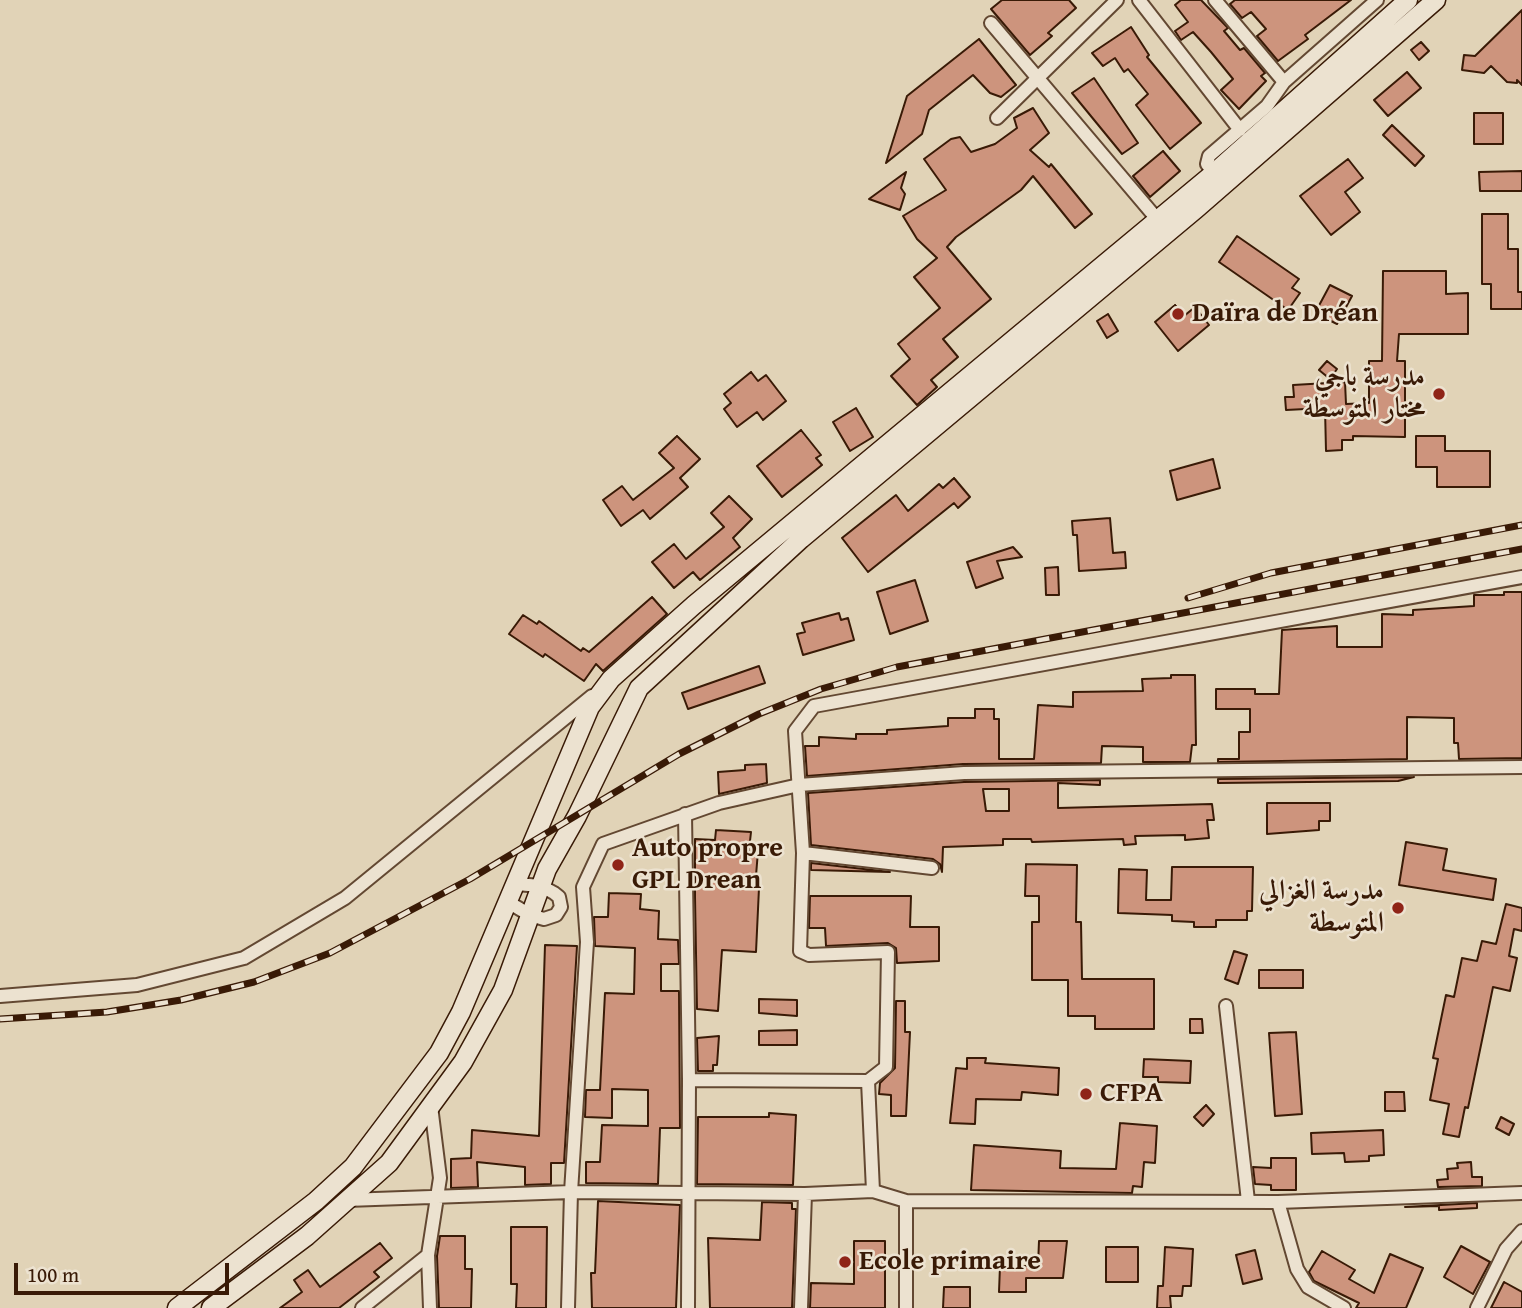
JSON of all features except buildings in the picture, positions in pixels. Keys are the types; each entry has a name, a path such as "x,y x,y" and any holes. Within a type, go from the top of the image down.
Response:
{"main road":[{"path":"177,1308 316,1201 353,1167 439,1053 461,1012 590,707 611,680 694,605 1214,173 1408,0"},
{"path":"211,1308 307,1236 389,1163 463,1062 503,990 541,886 639,688 801,539 1196,209 1436,0"}],"street":[{"path":"1139,0 1240,130"},
{"path":"1215,0 1284,82"},
{"path":"1214,173 1208,164 1209,156 1272,102 1284,82 1377,0"},
{"path":"997,118 1039,79 1111,2"},
{"path":"991,23 1157,219"},
{"path":"689,1080 867,1081 886,1067 888,952 809,955 800,951 803,853 795,731 814,706 1522,578"},
{"path":"0,996 137,985 244,958 345,898 611,680"},
{"path":"568,1308 570,1192 587,942 583,887 603,844 685,814 773,789 799,785 964,773 1522,766"},
{"path":"685,814 689,1080 688,1308"},
{"path":"803,853 933,868"},
{"path":"508,902 530,915 544,919 556,915 561,907 559,897 541,886 516,884"},
{"path":"561,907 584,905"},
{"path":"1226,1006 1248,1201"},
{"path":"867,1081 873,1191"},
{"path":"429,1308 428,1255 440,1178 431,1107"},
{"path":"347,1200 570,1192 805,1194 873,1191 906,1201 1278,1202 1522,1193"},
{"path":"801,1308 805,1194"},
{"path":"906,1201 906,1308"},
{"path":"1278,1202 1297,1269 1308,1287 1344,1308"},
{"path":"1477,1308 1506,1249 1522,1231"},
{"path":"362,1308 428,1255"}],"railway":[{"path":"1188,598 1271,573 1522,525"},
{"path":"0,1019 107,1012 181,1000 254,982 330,953 470,879 679,754 759,714 821,689 897,667 1522,549"}],"place":[{"name":"Daïra de Dréan","path":"1178,314"},
{"name":"مدرسة باجي مختار المتوسطة","path":"1439,394"},
{"name":"Auto propre GPL Drean","path":"618,865"},
{"name":"مدرسة الغزالي المتوسطة","path":"1398,908"},
{"name":"CFPA","path":"1086,1094"},
{"name":"Ecole primaire","path":"845,1262"}]}
